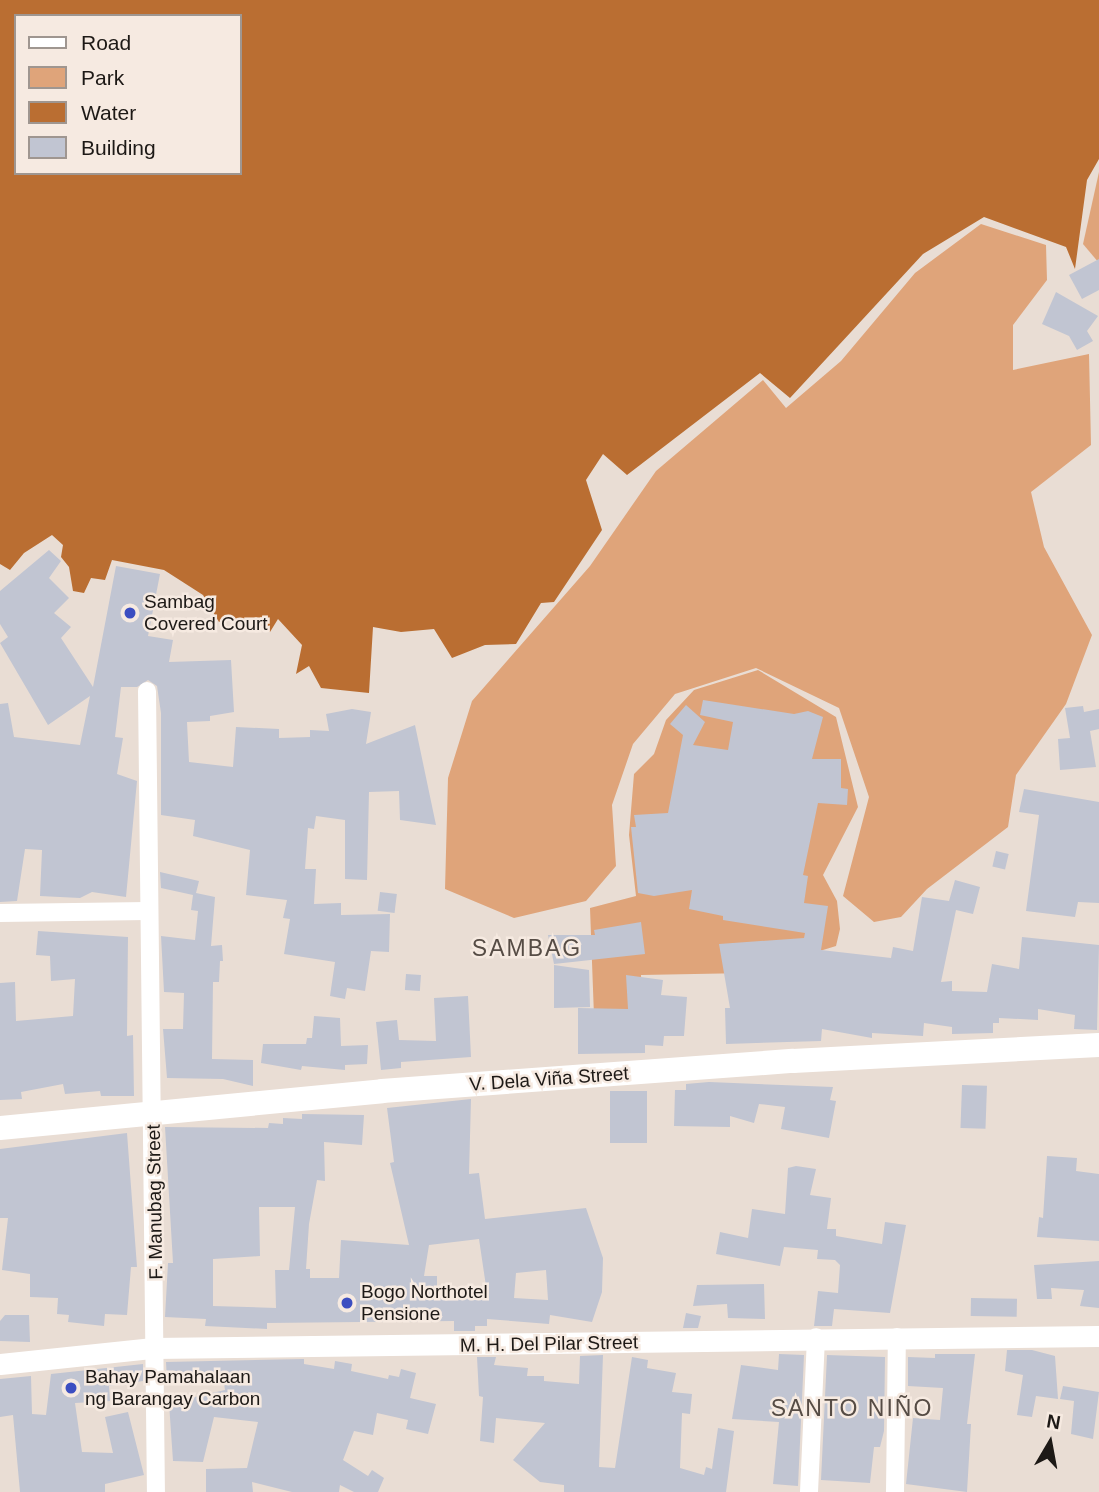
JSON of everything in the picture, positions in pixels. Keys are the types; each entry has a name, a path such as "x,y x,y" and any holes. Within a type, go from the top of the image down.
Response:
{"main road":[{"name":"V. Dela Viña Street","path":"0,1128 629,1072 1099,1045"}],"street":[{"name":"F. Manubag Street","path":"147,691 148,911 154,1114 153,1348 156,1492"},
{"path":"0,913 148,911"},
{"name":"M. H. Del Pilar Street","path":"0,1364 153,1348 816,1337 1099,1336"},
{"path":"809,1492 816,1337"},
{"path":"895,1492 897,1337"}],"green space":[{"path":"1099,172 1099,263 1083,244"},
{"path":"981,224 1046,245 1047,280 1013,325 1013,370 1089,354 1091,445 1031,492 1044,547 1092,635 1066,704 1016,775 1008,827 927,889 901,917 874,922 843,896 869,797 839,708 756,668 675,694 633,744 612,805 616,866 586,901 514,918 445,889 448,778 472,701 590,566 656,471 763,380 786,408 841,361 915,273"},
{"path":"758,670 836,717 858,807 823,875 837,901 840,929 836,946 748,973 641,975 643,1037 595,1043 590,908 636,896 629,835 634,774 654,754 666,720 694,690"}],"water":[{"path":"0,0 1099,0 1099,159 1087,180 1075,269 1066,247 984,217 923,254 790,398 760,373 627,475 603,454 586,480 602,530 554,602 541,603 516,644 485,645 452,658 434,629 401,632 373,627 369,693 321,688 309,666 296,674 302,645 278,619 270,632 250,618 219,622 203,595 164,570 112,560 105,580 91,578 84,593 73,591 69,567 61,557 63,545 52,535 24,553 10,570 0,564"}],"building":[{"path":"1099,259 1099,290 1082,299 1069,275"},
{"path":"1056,292 1098,316 1087,331 1093,341 1077,350 1069,336 1042,324"},
{"path":"49,550 61,561 49,578 69,598 54,613 71,627 61,638 93,687 116,566 160,574 148,636 173,640 169,662 231,660 234,712 210,716 210,721 187,722 189,762 233,767 236,727 279,729 279,738 310,737 310,730 329,731 326,714 352,709 371,712 366,744 415,725 436,825 400,820 399,791 369,792 367,880 345,879 345,820 316,816 314,829 308,828 305,869 316,869 314,904 341,903 341,915 390,914 389,952 371,951 365,991 347,988 345,999 330,996 335,962 284,954 290,919 283,918 287,900 246,895 250,850 193,836 195,820 161,815 161,713 157,686 148,680 137,687 121,687 115,737 123,738 117,774 137,781 126,897 92,892 80,898 40,896 42,850 25,849 17,901 0,902 0,704 8,703 14,737 80,745 90,696 48,725 0,643 8,637 0,624 0,591"},
{"path":"703,700 794,714 808,711 823,717 812,759 841,759 841,788 848,789 847,805 818,803 803,875 808,876 804,903 828,906 821,950 891,958 893,947 913,951 922,897 949,901 955,880 980,887 973,914 956,910 941,982 952,981 952,991 987,992 992,964 1019,969 1022,937 1099,945 1097,1030 1074,1029 1075,1015 1038,1009 1038,1020 999,1018 999,1023 993,1023 993,1033 952,1034 952,1027 924,1023 923,1036 872,1033 872,1038 822,1029 821,1041 726,1044 725,1008 730,1008 719,944 804,938 805,933 723,920 723,916 689,909 692,890 654,896 638,893 631,827 636,827 634,815 668,813 683,735 670,724 686,705 705,722 693,745 728,750 733,722 700,715"},
{"path":"1083,706 1084,712 1099,709 1099,729 1090,731 1096,767 1060,770 1058,739 1070,738 1065,708"},
{"path":"1024,789 1099,802 1099,903 1078,902 1075,917 1026,911 1039,815 1019,812"},
{"path":"996,851 1009,854 1005,870 992,867"},
{"path":"160,872 199,881 196,893 215,897 211,946 222,945 223,961 220,961 219,982 213,982 212,1059 253,1060 253,1086 223,1079 167,1078 163,1029 183,1029 184,993 164,992 161,936 195,940 198,911 191,910 193,895 161,888"},
{"path":"380,892 397,894 395,913 378,911"},
{"path":"641,922 645,954 554,964 548,935 595,935 594,930"},
{"path":"38,931 128,937 127,1036 133,1035 134,1096 101,1096 100,1091 65,1094 63,1084 21,1092 22,1099 0,1100 0,983 15,982 16,1021 73,1016 75,979 51,981 50,956 36,955"},
{"path":"554,965 589,970 590,1007 554,1008"},
{"path":"406,974 421,975 420,991 405,990"},
{"path":"626,975 663,980 661,995 687,997 684,1036 664,1036 663,1046 645,1045 645,1053 578,1054 578,1008 628,1009"},
{"path":"468,996 471,1057 401,1062 401,1068 381,1070 376,1022 397,1020 399,1040 436,1041 434,998"},
{"path":"314,1016 340,1018 341,1046 368,1045 367,1064 345,1065 345,1070 302,1066 301,1070 261,1063 263,1044 306,1044 307,1038 312,1038"},
{"path":"709,1082 833,1087 830,1100 836,1101 829,1138 781,1129 785,1107 759,1104 754,1123 730,1116 730,1127 674,1126 675,1090 686,1090 686,1084"},
{"path":"962,1085 987,1086 985,1129 960,1128"},
{"path":"610,1091 647,1091 647,1143 610,1143"},
{"path":"471,1099 469,1174 479,1173 485,1219 586,1208 603,1258 602,1292 592,1322 550,1315 549,1324 487,1319 487,1326 475,1326 475,1331 454,1331 454,1321 267,1323 267,1329 205,1326 206,1319 165,1317 168,1263 173,1263 165,1127 268,1128 269,1123 283,1124 283,1118 302,1119 302,1114 364,1115 362,1145 324,1142 325,1181 317,1180 309,1224 306,1269 310,1269 310,1278 339,1278 341,1240 409,1245 390,1163 394,1162 387,1108","holes":["259,1207 295,1207 289,1270 275,1270 276,1308 213,1306 213,1259 260,1256","479,1239 487,1293 437,1298 437,1276 424,1276 429,1245","546,1270 548,1300 514,1298 516,1273"]},
{"path":"127,1133 137,1267 131,1267 127,1315 105,1314 104,1326 68,1322 69,1315 57,1314 58,1298 30,1297 30,1274 2,1270 8,1218 0,1218 0,1149"},
{"path":"1047,1156 1077,1158 1076,1171 1099,1174 1099,1241 1037,1237 1039,1217 1043,1218"},
{"path":"796,1166 816,1169 810,1195 831,1198 827,1229 836,1229 836,1236 882,1244 885,1222 906,1225 890,1313 834,1309 832,1326 814,1326 818,1291 838,1293 840,1265 835,1260 817,1259 818,1250 784,1247 780,1266 716,1254 720,1232 748,1238 752,1209 785,1214 788,1168"},
{"path":"1099,1261 1099,1308 1080,1306 1084,1290 1051,1288 1052,1299 1037,1299 1034,1265"},
{"path":"764,1284 765,1319 728,1318 727,1304 693,1306 697,1285"},
{"path":"971,1298 1017,1299 1017,1317 971,1316"},
{"path":"686,1313 701,1316 698,1328 683,1328"},
{"path":"5,1315 29,1315 30,1342 0,1341 0,1321"},
{"path":"1007,1350 1032,1350 1055,1356 1058,1399 1036,1396 1032,1417 1017,1415 1023,1375 1005,1371"},
{"path":"779,1354 804,1355 798,1486 773,1484 779,1422 732,1419 741,1365 778,1370"},
{"path":"935,1354 975,1354 967,1424 971,1424 967,1492 906,1484 913,1418 940,1420 943,1388 908,1386 908,1357 935,1358"},
{"path":"603,1355 599,1467 615,1468 632,1357 648,1360 647,1368 676,1373 672,1392 692,1394 690,1414 682,1413 680,1468 704,1475 706,1467 712,1469 718,1428 734,1431 726,1492 564,1492 564,1485 540,1482 513,1460 545,1423 496,1418 494,1443 480,1441 483,1397 479,1396 477,1357 496,1357 494,1365 528,1368 527,1376 544,1376 544,1381 579,1384 580,1356"},
{"path":"827,1355 885,1357 884,1431 880,1447 874,1447 870,1483 821,1480"},
{"path":"304,1359 304,1364 334,1369 335,1361 352,1364 351,1371 388,1379 389,1375 399,1377 401,1369 416,1373 410,1398 436,1404 428,1434 406,1429 408,1420 377,1413 373,1435 354,1431 343,1460 368,1476 372,1470 384,1478 378,1492 354,1492 340,1485 339,1492 292,1492 252,1482 253,1492 206,1492 206,1469 247,1468 258,1422 214,1417 203,1462 173,1461 169,1403 225,1390 223,1377 167,1381 166,1362"},
{"path":"143,1364 143,1381 109,1386 110,1401 75,1403 82,1452 113,1453 105,1417 128,1412 144,1475 105,1484 105,1492 20,1492 13,1415 0,1417 0,1379 31,1376 32,1414 46,1415 51,1374"},
{"path":"1063,1386 1099,1392 1093,1439 1071,1434 1074,1401 1060,1399"}],"place":[{"name":"Sambag Covered Court","path":"130,613"},
{"name":"Bogo Northotel Pensione","path":"347,1303"},
{"name":"Bahay Pamahalaan ng Barangay Carbon","path":"71,1388"}],"district":[{"name":"SAMBAG","path":"527,948"},
{"name":"SANTO NIÑO","path":"852,1408"}]}
